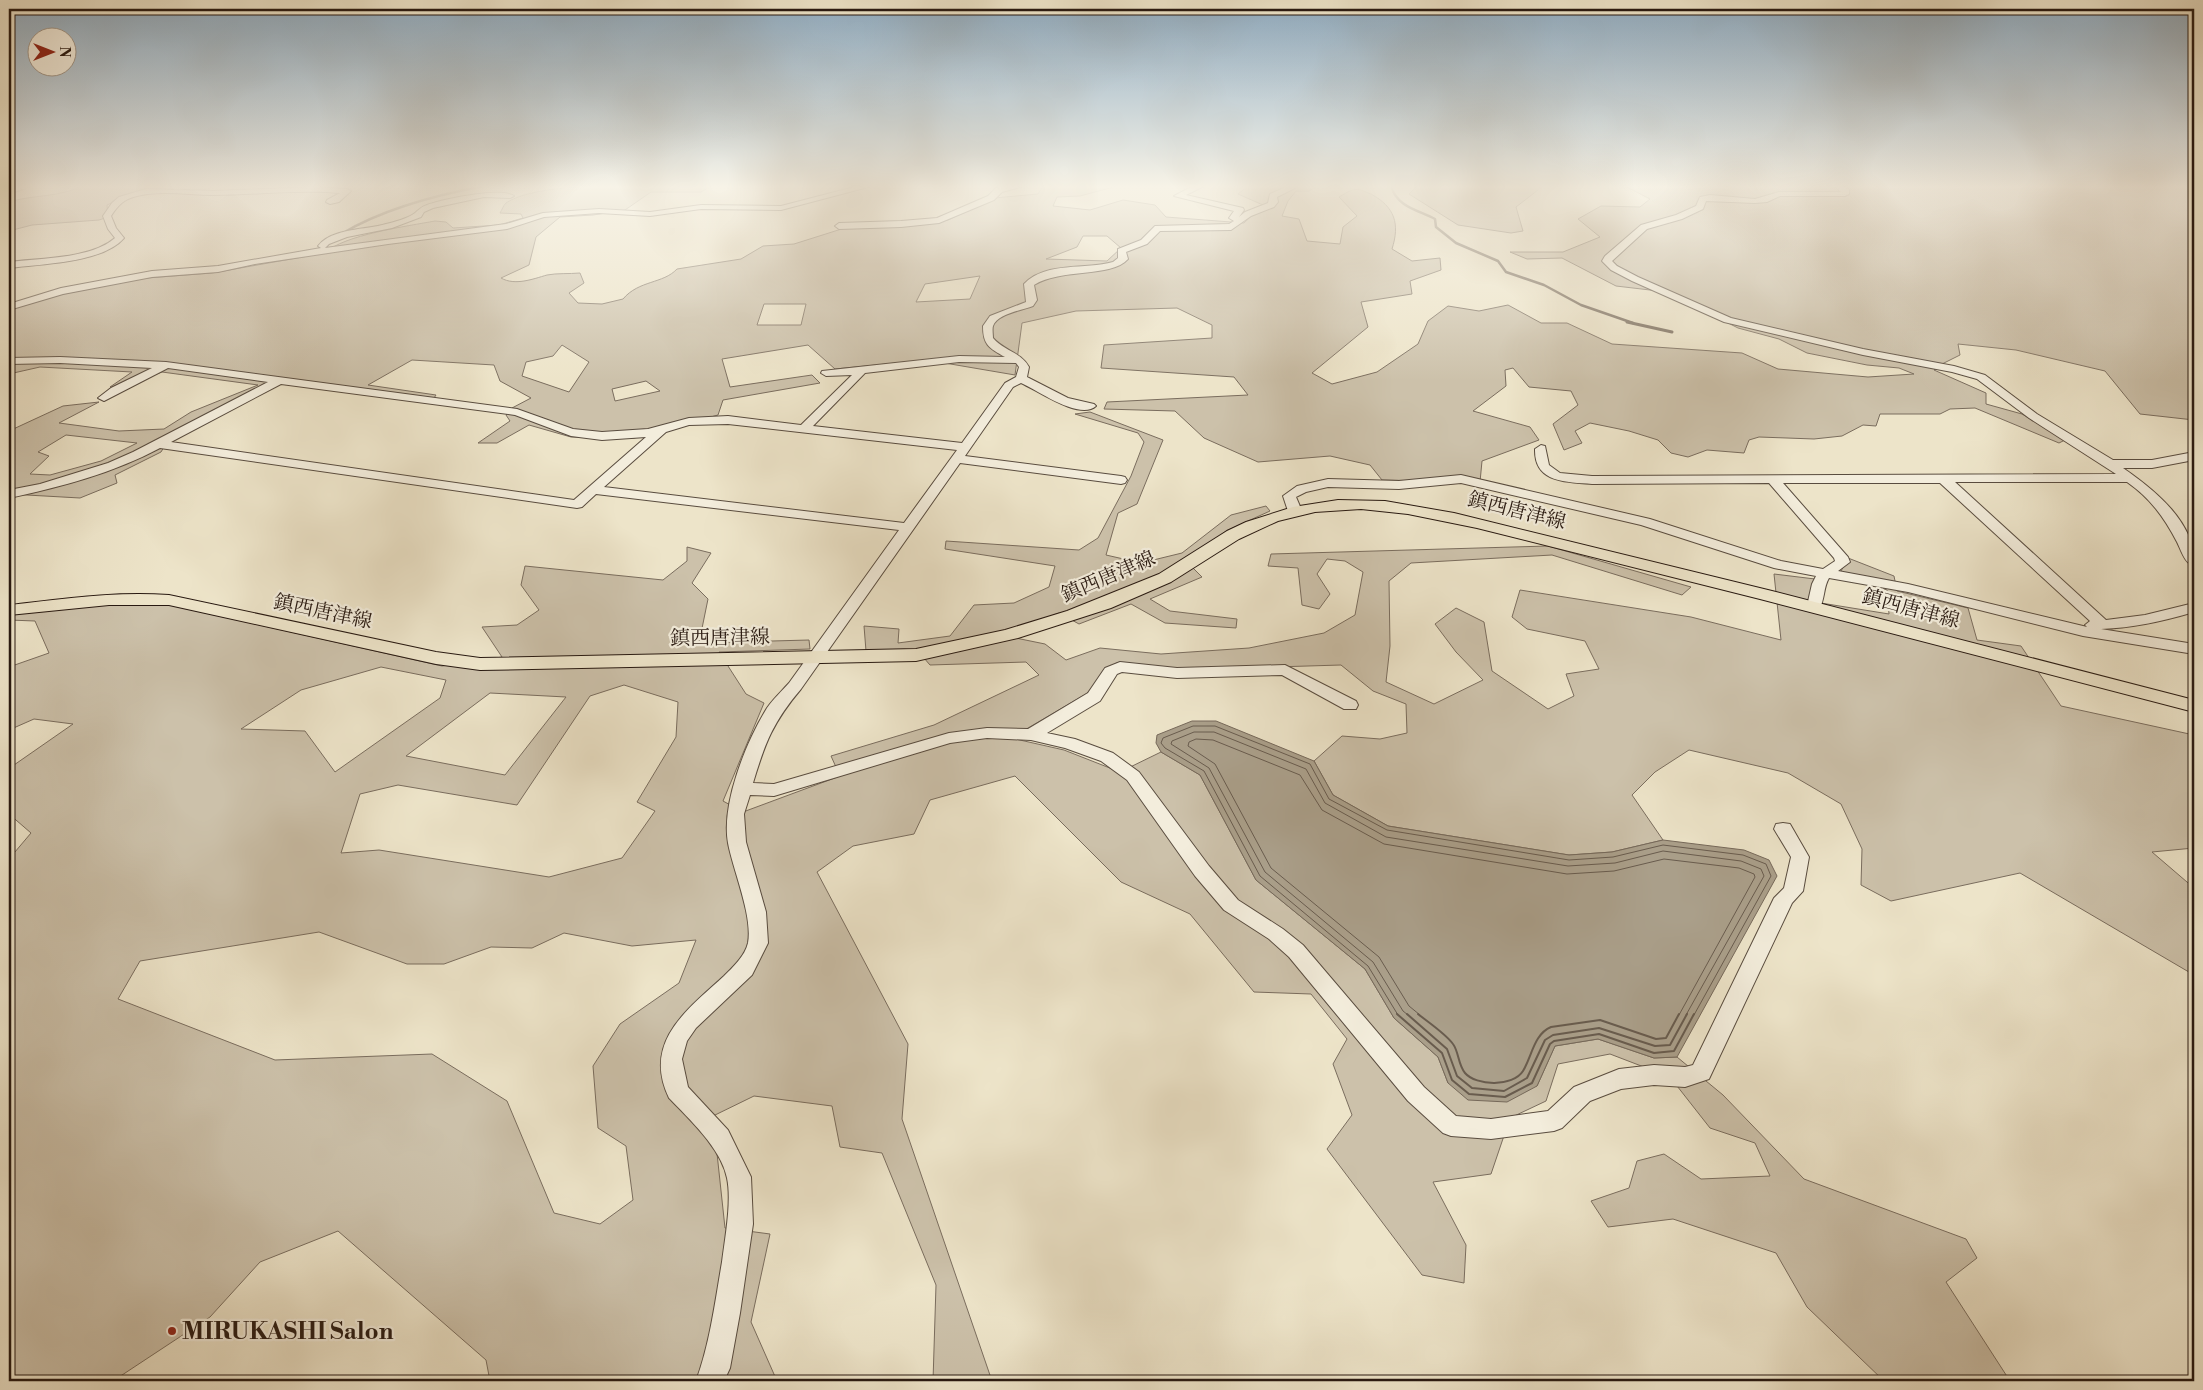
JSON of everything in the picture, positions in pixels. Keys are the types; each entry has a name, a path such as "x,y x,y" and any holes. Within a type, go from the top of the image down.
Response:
{"main road":[{"name":"鎮西唐津線","path":"9,610 116,599 143,598 169,600 436,658 480,664 916,655 969,646 1062,620 1162,579 1191,564 1249,526 1295,511 1318,507 1366,505 1434,513 1814,606 2194,706"}],"street":[{"path":"9,265 85,255 95,251"},
{"path":"9,307 61,291 152,274 218,269 322,251"},
{"path":"1021,380 1024,367 1020,360 996,348 988,339 988,326 994,318 1030,304 1032,300 1029,284 1034,280 1061,270 1100,268 1119,264 1123,260 1121,251"},
{"path":"1615,251 1607,261 1614,268 1728,320 1854,350 1954,369 1981,377 2033,416 2131,478 2159,503 2173,520 2194,562"},
{"path":"826,373 959,359 1020,360"},
{"path":"9,361 60,360 166,365 517,412 552,426 585,435 630,435 661,430 689,422 714,420 804,428 1121,480"},
{"path":"104,398 115,390 166,365"},
{"path":"804,428 858,376 860,373 857,371"},
{"path":"9,494 43,487 112,466 280,380"},
{"path":"710,1381 716,1368 730,1294 740,1224 740,1177 720,1137 677,1091 671,1059 677,1038 688,1022 745,969 758,944 756,912 737,842 735,814 741,789 756,745 775,709 795,686 1009,386 1021,380 1032,383 1075,406 1090,406"},
{"path":"158,444 577,504 661,430"},
{"path":"1541,449 1539,458 1545,470 1553,475 1592,480 2131,478"},
{"path":"2110,464 2152,464 2194,456"},
{"path":"1944,478 2103,625"},
{"path":"1295,511 1289,496 1308,486 1329,483 1402,485 1440,479 1461,479 1645,522 1739,554 1779,565 1908,588 2083,631 2194,649"},
{"path":"1772,479 1841,557 1843,562 1824,574 1819,580 1814,606"},
{"path":"594,490 907,527"},
{"path":"2058,625 2127,624 2194,607"},
{"path":"1031,735 1094,697 1111,671 1120,667 1177,673 1285,670 1350,705"},
{"path":"741,789 774,790 950,738 987,733 1031,735 1069,742 1107,757 1133,776 1202,871 1232,905 1276,934 1296,951 1416,1094 1450,1126 1491,1129 1554,1121 1582,1094 1619,1079 1654,1075 1685,1076 1701,1072 1784,898 1793,891 1800,857 1783,829"}],"shaded area":[{"path":"328,251 533,251 529,265 501,278 518,282 551,274 580,273 584,283 569,293 578,303 602,304 623,299 636,288 665,277 677,269 741,259 755,251 1067,251 1046,259 1107,261 1118,251 1395,251 1412,261 1440,258 1441,270 1410,281 1412,294 1361,302 1368,327 1312,373 1332,384 1377,372 1418,344 1428,321 1448,306 1479,311 1508,305 1541,323 1567,323 1612,344 1742,353 1778,369 1868,377 1914,374 1899,368 1867,365 1807,353 1779,339 1738,328 1667,292 1616,286 1562,258 1527,259 1510,252 2194,251 2194,420 2140,414 2105,371 2016,350 1958,344 1960,355 1934,370 1986,393 1986,404 2022,414 2065,440 2059,443 1975,408 1950,409 1940,414 1880,414 1876,426 1863,425 1842,436 1814,439 1759,437 1749,440 1744,453 1707,450 1688,457 1671,453 1658,440 1629,431 1590,423 1575,431 1582,443 1564,450 1553,424 1578,405 1571,391 1529,387 1513,368 1505,370 1506,386 1473,411 1530,427 1539,440 1482,461 1480,482 1382,480 1370,465 1330,456 1258,462 1204,438 1175,411 1104,409 1107,402 1248,395 1234,377 1101,368 1104,345 1212,338 1212,325 1177,308 1076,311 1022,323 1015,375 927,360 835,369 808,345 722,359 730,387 812,375 820,383 723,400 718,415 634,438 571,437 529,425 497,443 478,443 510,421 506,415 512,408 531,398 500,381 494,365 412,360 368,385 436,395 434,398 283,379 170,437 161,452 115,475 117,483 80,498 9,494 9,431 63,406 99,402 59,423 119,431 164,429 191,412 258,385 162,372 118,388 110,387 132,372 40,367 9,374 9,308 50,294 147,278 212,273","holes":["980,276 970,299 916,302 925,284","764,304 806,304 801,325 757,325","562,345 589,362 569,392 522,376 526,362 553,356","646,381 660,391 615,401 612,389","66,435 137,443 101,461 50,475 30,474 49,456 38,452"]},
{"path":"1090,412 1163,440 1137,504 1118,513 1106,555 1141,563 1182,553 1231,515 1266,506 1270,511 1226,531 1186,561 1202,577 1150,599 1170,611 1237,619 1236,628 1165,623 1131,604 1079,624 1059,613 1001,635 1045,644 1066,660 1100,648 1161,654 1249,648 1324,633 1355,615 1363,572 1345,561 1327,559 1317,574 1330,594 1319,609 1302,605 1298,568 1268,566 1271,554 1548,546 1691,587 1682,595 1552,555 1411,563 1389,581 1390,646 1386,682 1434,704 1483,680 1456,652 1435,624 1456,608 1484,622 1492,671 1548,709 1574,696 1566,674 1599,669 1585,641 1527,629 1512,617 1520,590 1691,617 1781,640 1774,574 1815,579 1821,603 1889,614 1887,590 1840,573 1848,558 1894,576 1897,591 1968,608 1977,640 2021,646 2061,706 2194,735 2194,848 2152,852 2194,888 2194,975 2020,873 1891,901 1861,885 1862,849 1841,804 1788,773 1689,750 1655,772 1632,795 1663,840 1612,852 1569,855 1388,826 1333,795 1314,761 1342,736 1380,739 1407,733 1406,704 1373,691 1341,665 1175,670 1116,663 1086,694 1011,738 1064,750 1120,772 1161,752 1200,775 1256,880 1365,969 1394,1018 1438,1057 1448,1083 1537,1086 1555,1046 1598,1039 1654,1058 1677,1057 1723,1095 1804,1179 1966,1239 1977,1258 1946,1282 2010,1381 1884,1381 1807,1307 1776,1253 1673,1219 1608,1227 1591,1201 1629,1188 1637,1161 1664,1154 1701,1179 1770,1176 1755,1143 1710,1128 1670,1077 1610,1054 1558,1064 1546,1101 1510,1118 1491,1174 1433,1182 1466,1245 1464,1283 1422,1275 1327,1149 1352,1115 1333,1064 1347,1039 1311,994 1254,992 1190,914 1121,882 1015,776 930,800 914,834 853,846 817,872 908,1044 902,1119 992,1381 933,1381 936,1285 882,1153 840,1147 832,1106 754,1096 713,1116 725,1228 770,1234 751,1322 777,1381 490,1381 486,1360 338,1231 260,1262 210,1317 113,1381 9,1381 9,859 31,833 9,814 9,774 14,765 73,724 34,719 9,730 9,667 49,653 35,621 9,620 16,612 128,601 171,605 442,666 502,657 482,627 517,625 539,610 521,585 525,566 663,580 687,561 687,547 711,553 692,583 708,599 699,643 809,640 810,649 719,652 746,694 764,703 723,801 743,812 840,776 831,756 934,725 1039,675 1026,662 930,665 917,650 866,651 864,626 899,629 898,643 950,636 974,605 1014,603 1049,587 1055,566 945,549 946,541 1079,550 1098,538 1131,476 1144,442 1138,433 1075,414","holes":["381,667 446,680 440,698 335,772 305,731 241,729 301,690","624,685 678,702 676,737 637,802 655,811 622,858 549,877 379,850 341,853 360,794 398,785 517,805 590,696","490,693 566,697 505,775 406,756","319,932 407,964 444,964 491,947 532,948 564,933 632,946 696,940 679,983 620,1024 593,1066 598,1128 626,1146 633,1200 600,1224 554,1213 507,1101 432,1054 275,1060 118,999 140,961"]}],"water":[{"path":"1192,721 1216,721 1314,761 1333,795 1388,826 1569,855 1612,852 1663,840 1744,850 1769,860 1777,876 1677,1057 1654,1058 1598,1039 1555,1046 1537,1086 1507,1102 1468,1100 1448,1083 1438,1057 1394,1018 1365,969 1256,880 1200,775 1161,752 1156,743 1157,735"}],"waterway":[{"path":"1474,251 1498,261 1506,272 1544,285 1581,305 1633,323"},
{"path":"1627,322 1672,332"}],"place":[{"name":"MIRUKASHI Salon","path":"172,1331"}]}
